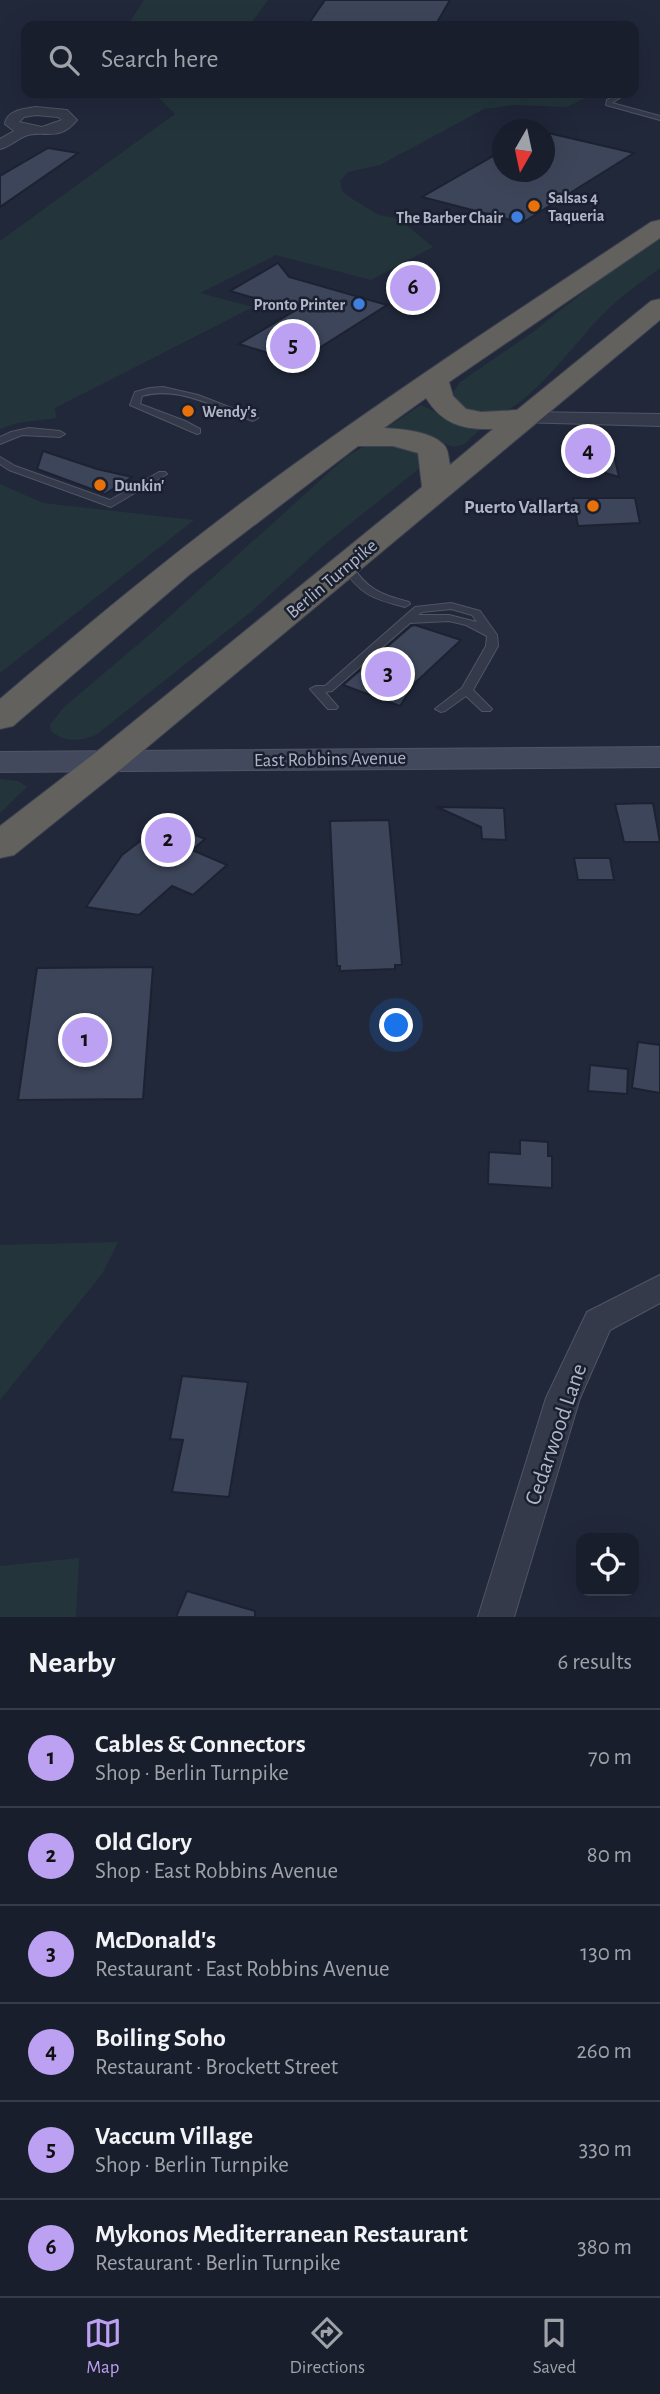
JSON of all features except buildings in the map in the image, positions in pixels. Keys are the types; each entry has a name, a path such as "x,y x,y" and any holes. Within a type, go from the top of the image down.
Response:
{"highway":[{"path":"0,718 228,529 351,438 660,227"},
{"name":"Berlin Turnpike","path":"0,846 108,761 660,307"},
{"path":"434,380 438,397 450,413 481,421 525,418"},
{"path":"351,438 400,437 426,445 432,449 436,459 438,489"}],"main road":[{"name":"East Robbins Avenue","path":"0,762 660,757"}],"street":[{"path":"0,145 26,130"},
{"path":"525,418 660,420"},
{"name":"Cedarwood Lane","path":"496,1617 563,1398 598,1321 660,1288"}],"lane":[{"path":"615,98 608,104 660,118"},
{"path":"197,431 135,405 138,394 165,389 253,418"},
{"path":"0,441 10,434 33,430 60,434"},
{"path":"0,460 12,468 111,504 162,474"},
{"path":"346,565 358,586 405,604"},
{"path":"331,707 316,690 328,689 419,609 451,606 476,613 492,635 492,646 467,690 441,709"},
{"path":"467,690 486,709"}],"shaded area":[{"path":"144,0 268,0 253,21 130,21"},
{"path":"159,98 585,98 567,107 514,105 484,109 380,165 348,172 340,181 342,191 354,200 379,215 399,219 433,247 371,280 276,255 200,293 253,307 55,408 56,418 17,423 0,429 0,241 175,114"},
{"path":"660,239 660,268 608,309 525,398 499,413 485,414 467,408 451,396 459,383 533,332 600,279"},
{"path":"421,405 450,419 482,428 463,445 453,447 386,428"},
{"path":"389,443 420,453 421,466 325,544 252,611 96,735 72,740 62,738 51,731 50,725 63,708 148,636 346,457 363,447"},
{"path":"0,484 43,503 194,520 0,673"},
{"path":"0,779 18,781 27,787 0,813"},
{"path":"118,1242 102,1274 0,1400 0,1245"},
{"path":"79,1558 76,1617 0,1617 0,1566"}],"place":[{"name":"Salsas 4 Taqueria","path":"534,206"},
{"name":"The Barber Chair","path":"517,217"},
{"name":"Mykonos Mediterranean Restaurant","path":"413,288"},
{"name":"Pronto Printer","path":"359,304"},
{"name":"Vaccum Village","path":"293,346"},
{"name":"Wendy's","path":"188,411"},
{"name":"Boiling Soho","path":"588,451"},
{"name":"Dunkin'","path":"100,485"},
{"name":"Puerto Vallarta","path":"593,506"},
{"name":"McDonald's","path":"388,674"},
{"name":"Old Glory","path":"168,840"},
{"name":"Cables & Connectors","path":"85,1040"}]}
